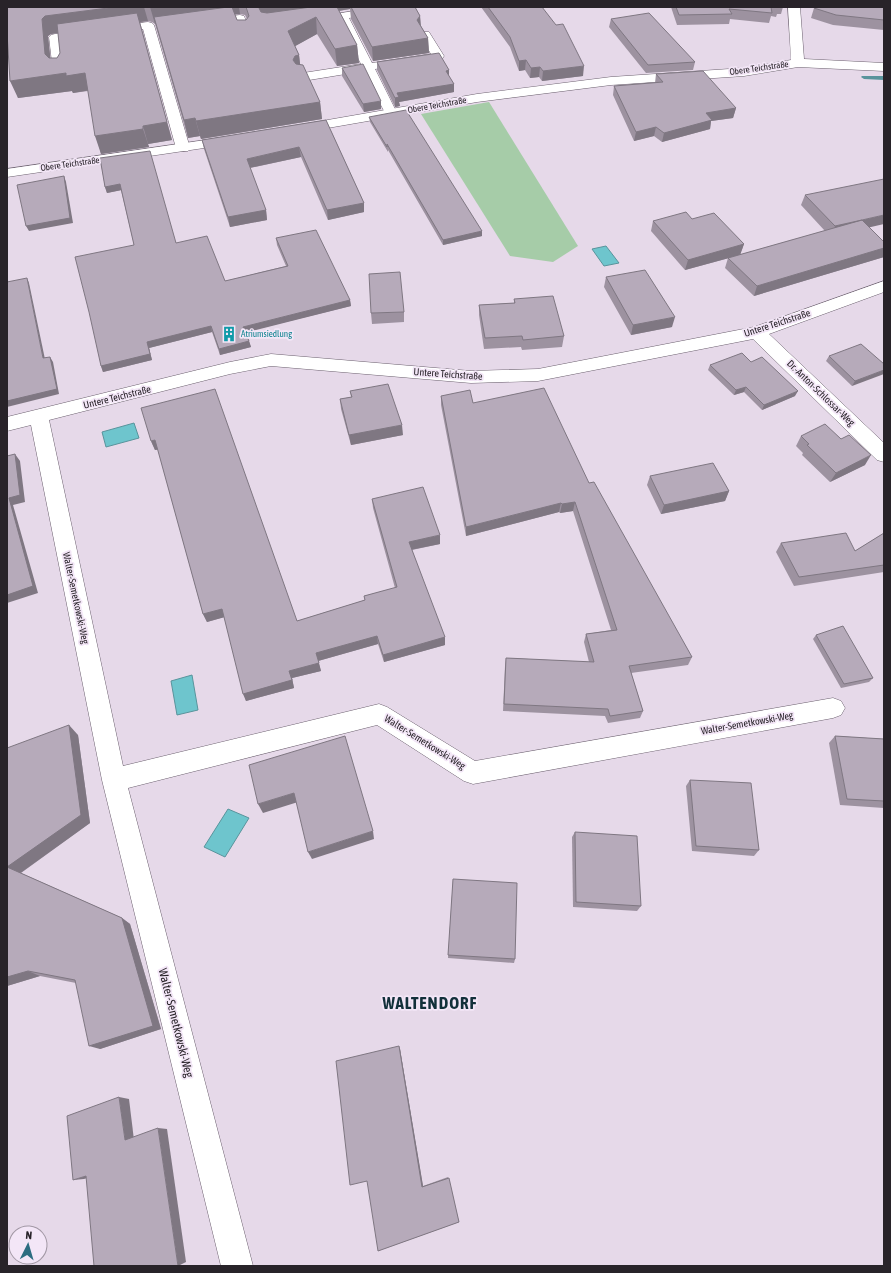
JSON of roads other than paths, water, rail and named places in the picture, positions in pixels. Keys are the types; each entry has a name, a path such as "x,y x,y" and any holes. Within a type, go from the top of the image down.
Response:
{"street":[{"name":"Obere Teichstraße","path":"794,7 798,63"},
{"name":"Obere Teichstraße","path":"288,131 541,89 611,81 744,72 798,63 884,67"},
{"name":"Obere Teichstraße","path":"7,173 244,139"},
{"name":"Untere Teichstraße","path":"7,424 230,368 271,360 471,377 538,375 758,332 884,286"},
{"name":"Dr.-Anton-Schlossar-Weg","path":"758,332 884,455"},
{"name":"Walter-Semetkowski-Weg","path":"39,416 114,780 237,1266"},
{"name":"Walter-Semetkowski-Weg","path":"114,780 379,714 473,773 833,708"}],"lane":[{"path":"305,21 400,7"},
{"path":"342,16 391,113"},
{"path":"199,23 240,18 245,34"},
{"path":"59,71 55,37 148,25 154,30 183,148"},
{"path":"303,77 438,56 425,34"}],"water":[{"path":"606,246 619,263 604,266 592,249"},
{"path":"134,423 139,438 106,447 102,432"},
{"path":"192,675 198,710 177,715 171,681"},
{"path":"228,809 249,818 225,857 204,847"}],"waterway":[{"path":"864,77 884,78"}],"place":[{"name":"Atriumsiedlung","path":"229,334"}],"district":[{"name":"WALTENDORF","path":"430,1003"}]}
